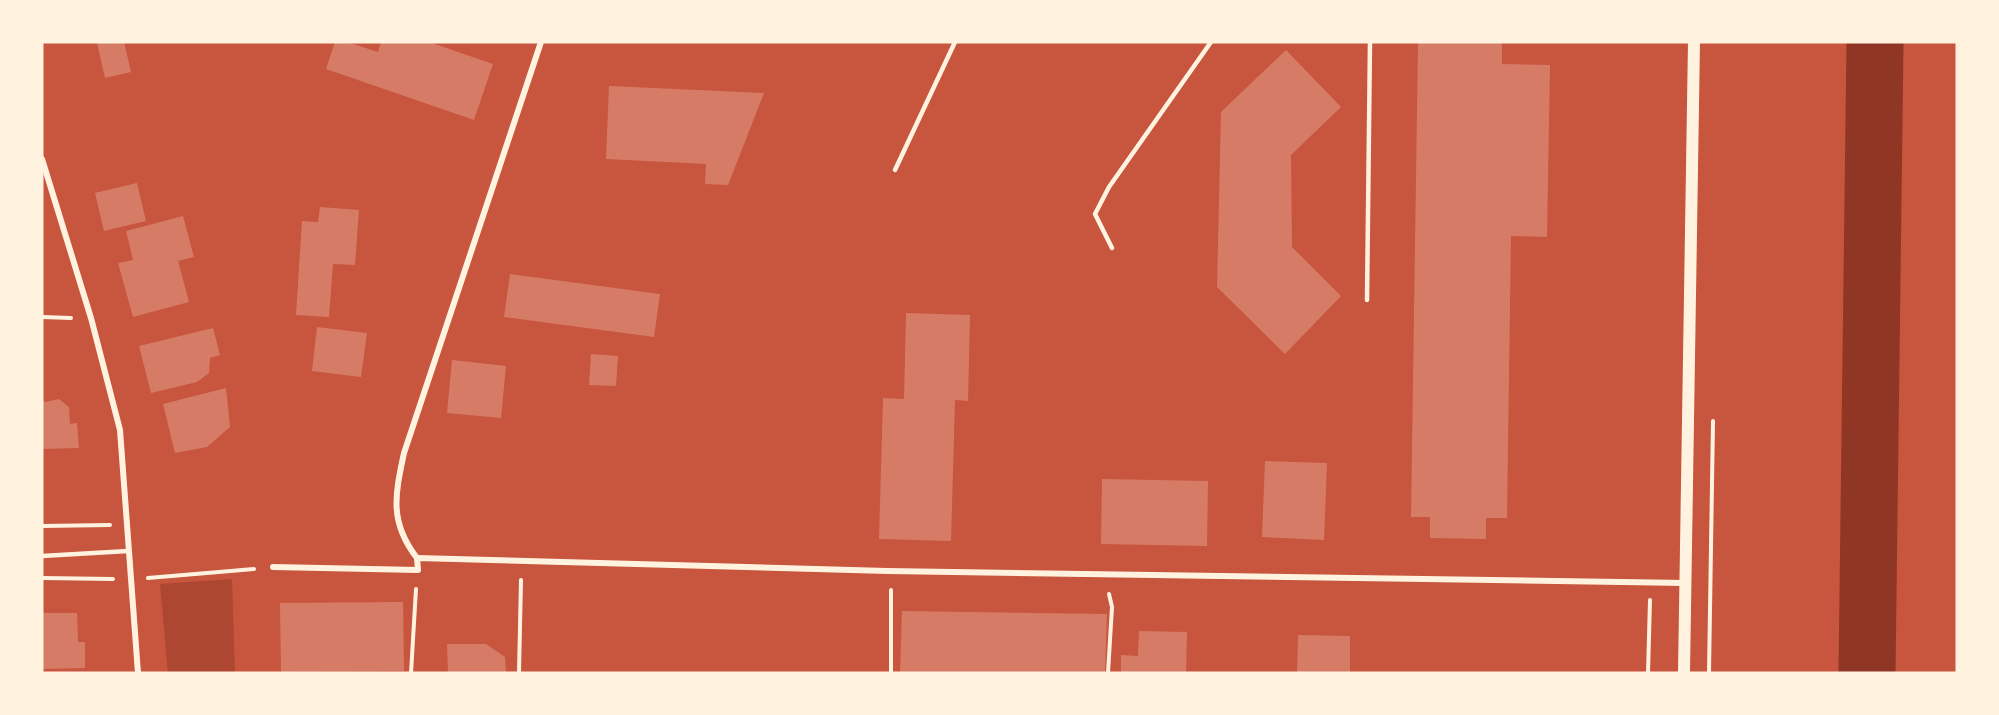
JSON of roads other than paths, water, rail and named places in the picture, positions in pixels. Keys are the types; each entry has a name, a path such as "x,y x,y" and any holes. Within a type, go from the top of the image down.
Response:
{"main road":[{"path":"1684,673 1694,42"}],"street":[{"path":"273,567 418,570 417,558 402,532 396,512 395,494 404,453 541,42"},
{"path":"42,159 91,318 120,430 138,673"},
{"path":"417,558 887,571 1686,584"}],"lane":[{"path":"895,170 955,42"},
{"path":"1112,248 1095,214 1109,187 1211,42"},
{"path":"1367,300 1371,42"},
{"path":"42,556 128,551"}],"waterway":[{"path":"1867,673 1875,42"}]}
